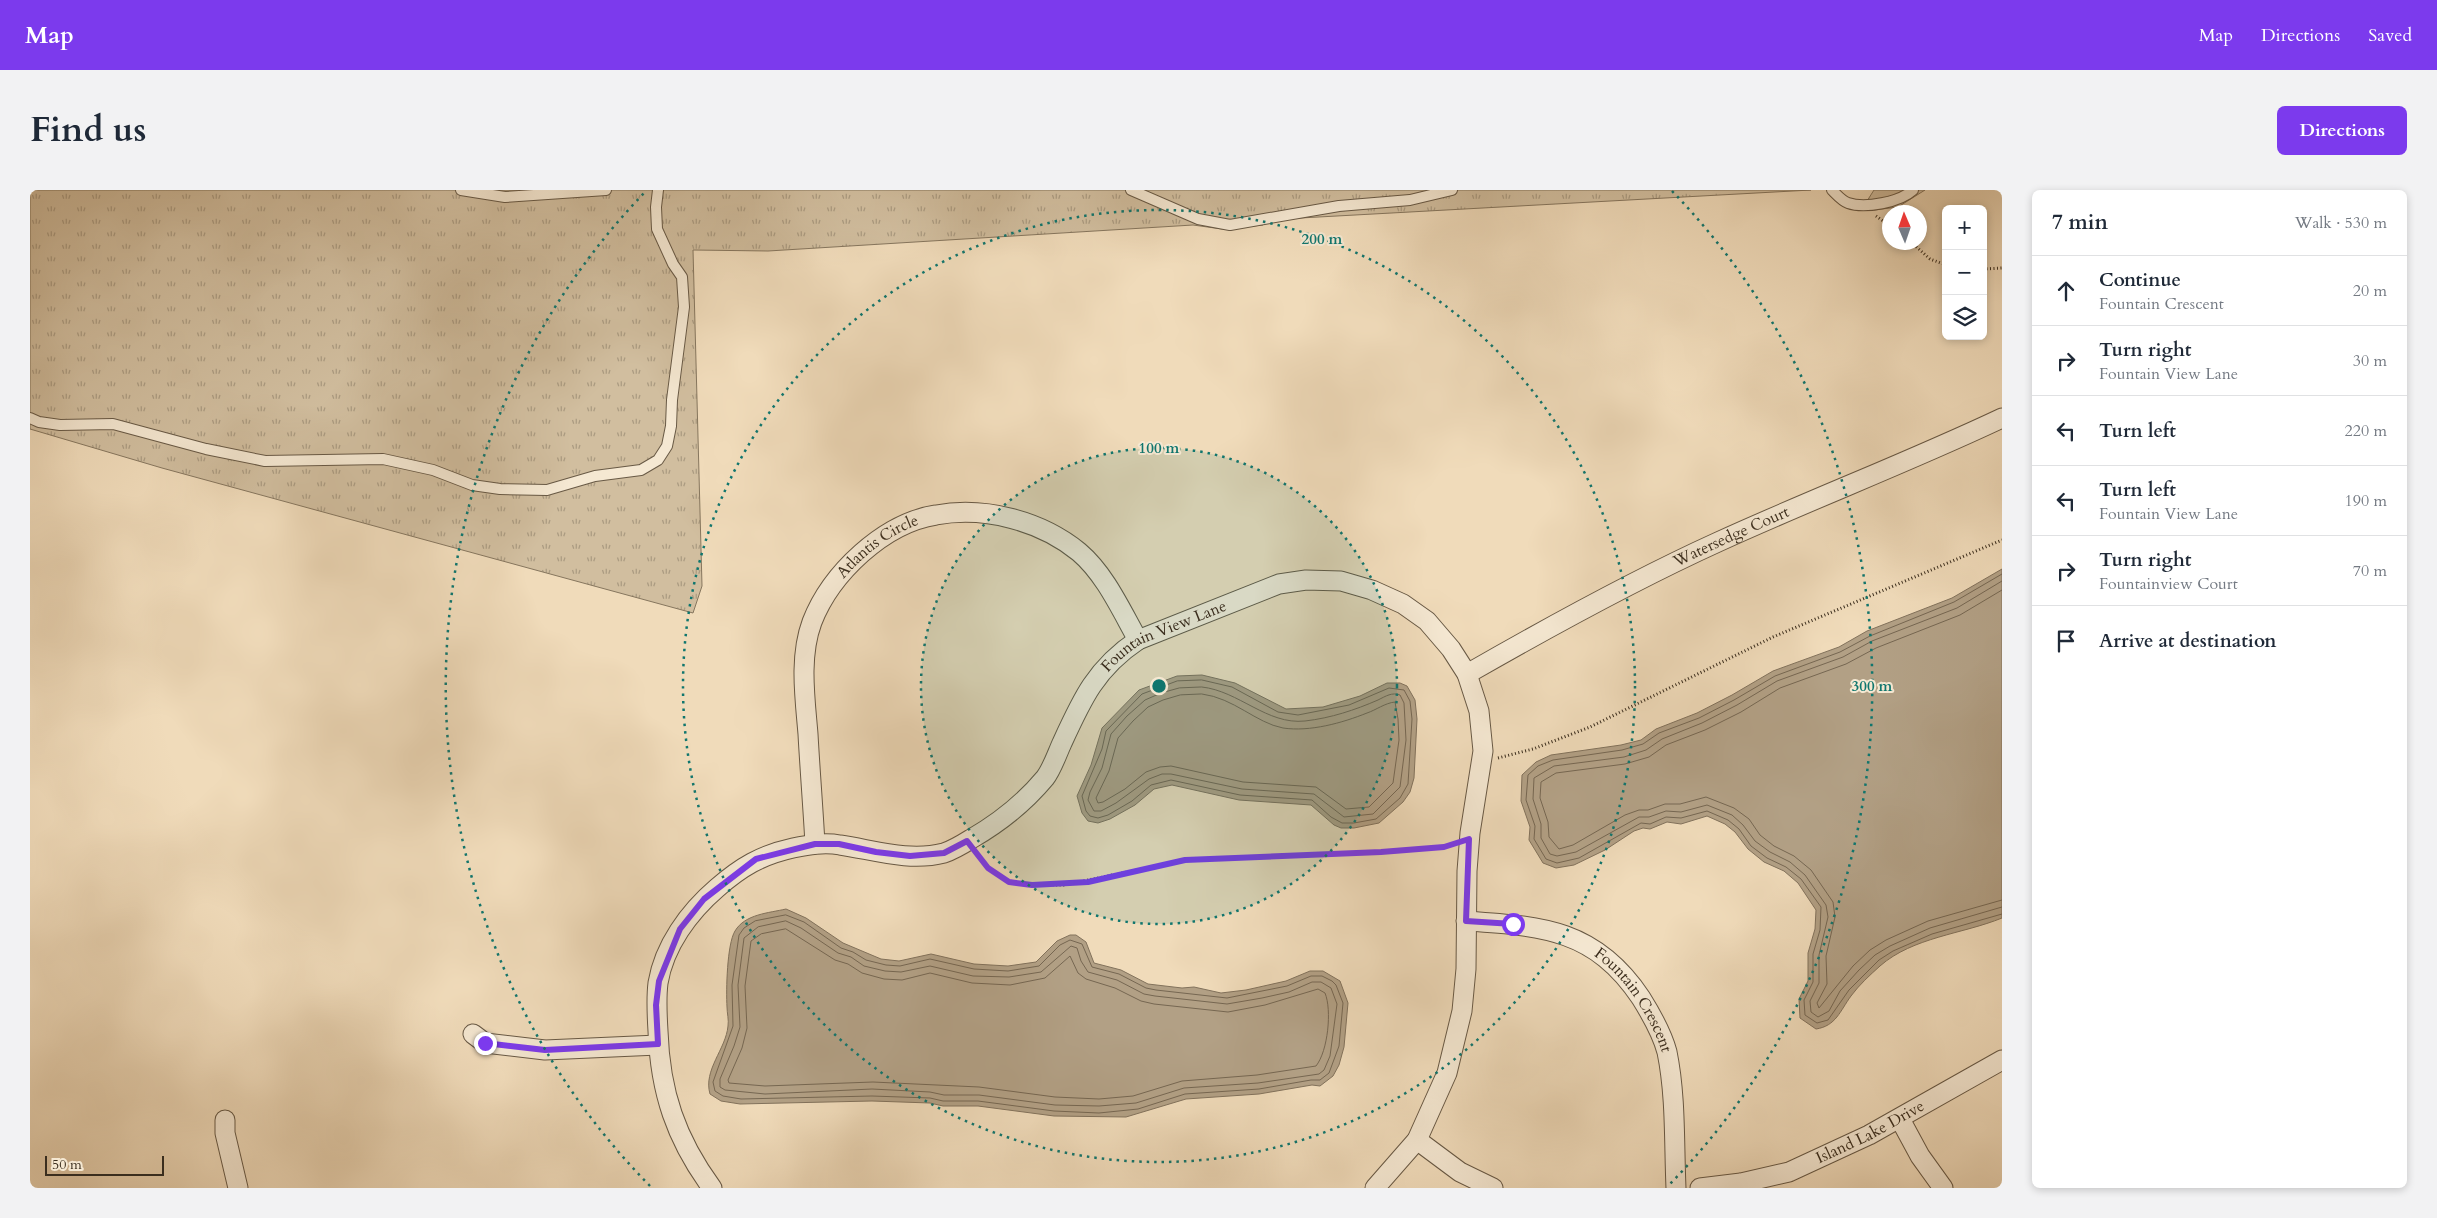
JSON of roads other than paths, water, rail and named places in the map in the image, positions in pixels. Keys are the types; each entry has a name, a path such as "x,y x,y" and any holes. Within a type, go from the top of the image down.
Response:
{"street":[{"name":"Watersedge Court","path":"1467,674 1553,625 1710,546 1931,451 2002,418"},
{"name":"Atlantis Circle","path":"815,844 804,690 805,660 812,623 827,592 845,568 876,542 903,526 936,515 974,513 1007,516 1052,535 1079,552 1100,576 1138,640"},
{"name":"Fountain View Lane","path":"712,1188 693,1162 676,1129 660,1068 656,1005 659,981 680,929 704,899 756,859 815,844 839,844 876,852 910,856 944,853 967,841 1013,810 1046,777 1084,695 1102,668 1122,651 1138,640 1279,584 1306,580 1341,581 1372,590 1403,604 1426,621 1451,649 1467,674 1479,711 1482,757 1469,839 1466,969 1462,1011 1444,1081 1417,1140 1374,1188"},
{"name":"Fountain Crescent","path":"1466,921 1513,924 1551,930 1584,943 1609,960 1629,980 1655,1022 1666,1051 1671,1086 1676,1188"},
{"path":"473,1034 485,1043 545,1050 658,1044"},
{"name":"Island Lake Drive","path":"1700,1188 1741,1183 1789,1172 1852,1144 2002,1060"},
{"path":"1900,1118 1920,1156 1943,1188"},
{"path":"225,1120 225,1133 238,1188"},
{"path":"1417,1140 1460,1172 1493,1188"}],"lane":[{"path":"461,190 505,197 606,190"},
{"path":"30,418 39,422 60,425 113,424 206,449 264,461 383,459 433,470 472,485 500,489 547,490 595,476 641,470 658,460 667,446 671,426 672,400 684,307 682,277 672,264 657,229 656,207 658,190"},
{"path":"1132,190 1198,219 1230,225 1339,206 1410,200 1452,190"},
{"path":"1832,190 1847,202 1877,205 1908,195 1913,190"}],"water":[{"path":"2002,569 2002,918 1923,942 1893,956 1861,984 1837,1017 1828,1025 1816,1029 1800,1018 1799,999 1808,981 1808,953 1815,929 1816,910 1798,883 1784,871 1764,862 1748,849 1735,832 1725,824 1707,816 1681,824 1667,822 1650,829 1643,828 1634,831 1605,850 1574,865 1556,868 1543,863 1529,840 1530,827 1521,801 1522,775 1536,762 1551,755 1621,745 1641,740 1656,729 1697,713 1773,671 1839,647 1867,631 1952,598"},
{"path":"1202,675 1235,683 1286,709 1323,707 1360,696 1387,683 1400,683 1407,686 1415,700 1417,719 1414,778 1410,792 1403,802 1379,823 1354,828 1341,828 1334,825 1311,805 1239,800 1172,785 1154,789 1135,805 1110,819 1098,823 1088,821 1082,813 1077,796 1091,765 1102,728 1139,690 1177,676"},
{"path":"786,909 806,918 843,943 881,959 899,961 931,954 974,964 1008,966 1036,962 1057,941 1070,935 1076,935 1086,942 1094,963 1121,970 1148,984 1182,988 1194,987 1221,993 1246,990 1286,981 1310,971 1323,971 1340,981 1348,1003 1344,1047 1339,1065 1333,1076 1320,1086 1312,1085 1259,1094 1186,1099 1126,1117 1054,1116 978,1106 943,1106 930,1103 872,1101 740,1104 721,1101 710,1094 709,1085 712,1068 728,1026 727,979 732,937 739,925 745,921 765,913"}]}
